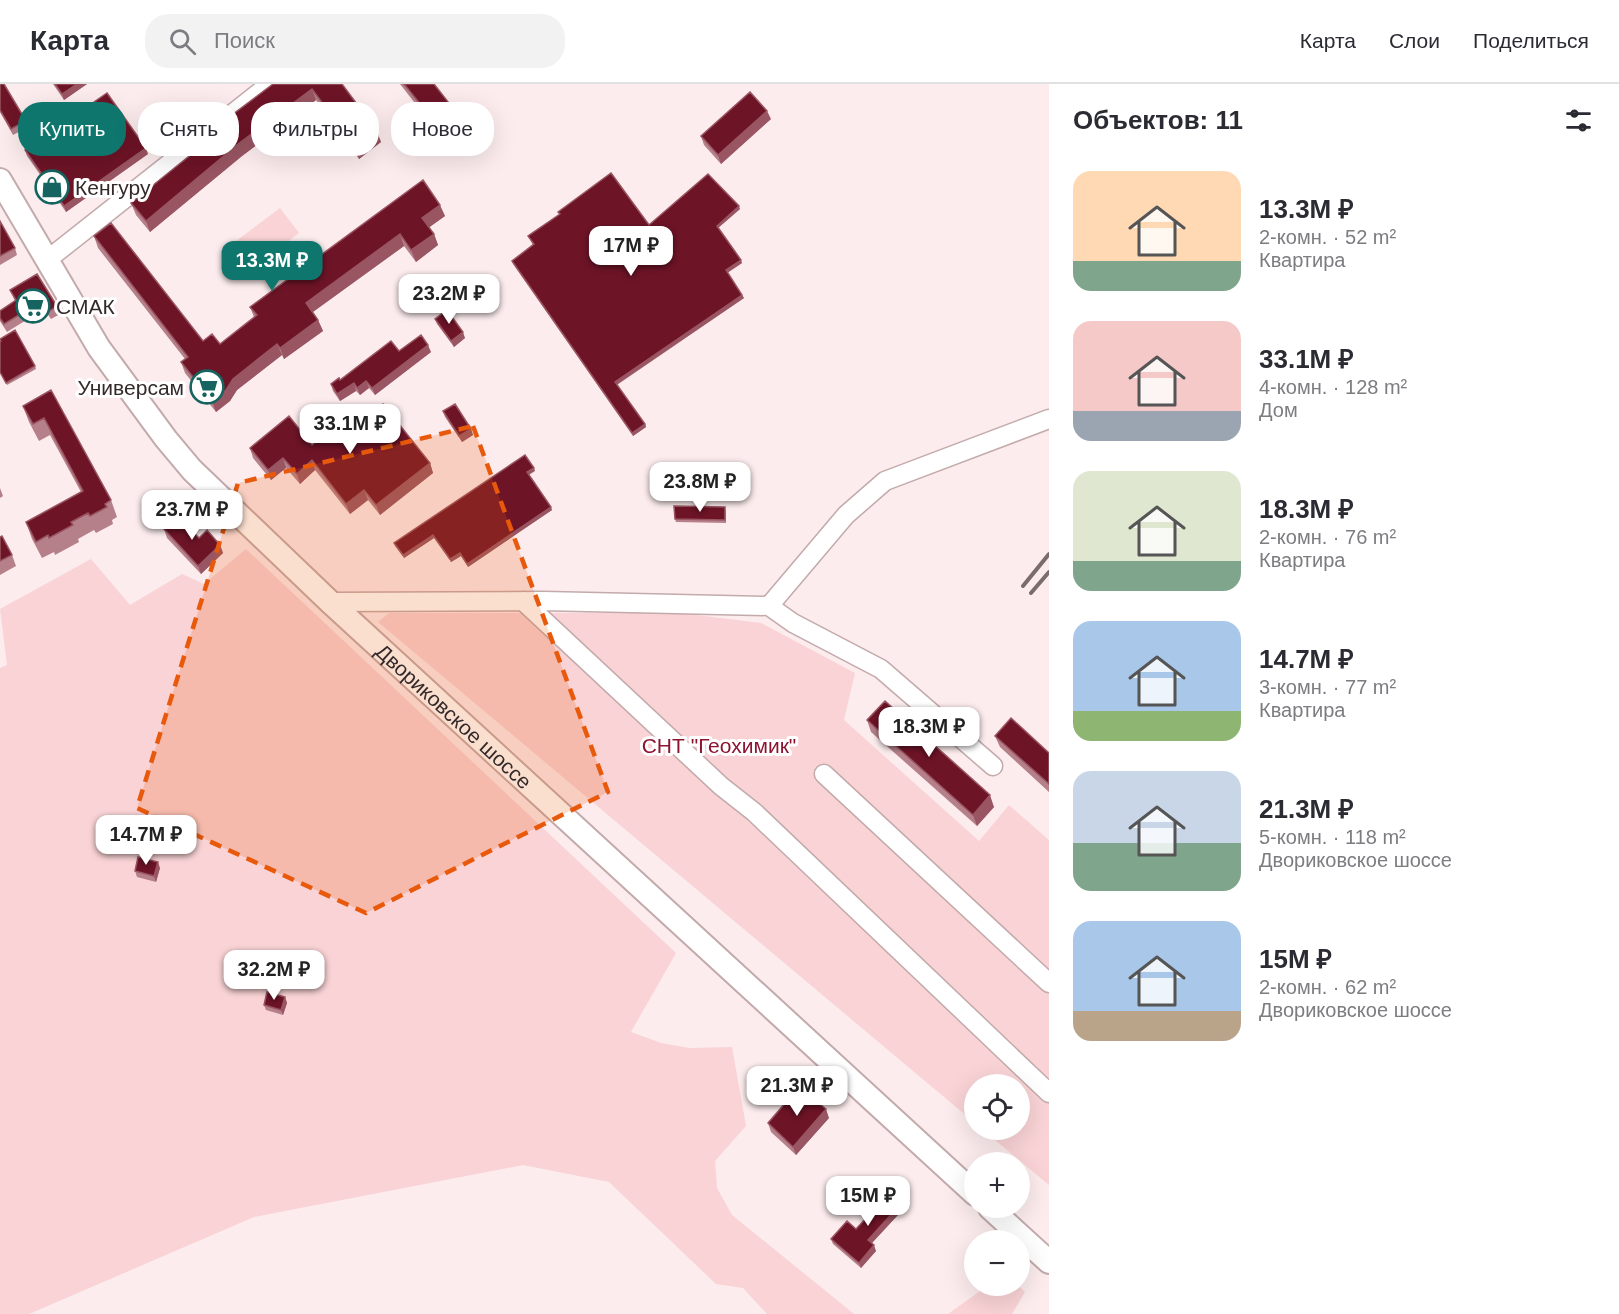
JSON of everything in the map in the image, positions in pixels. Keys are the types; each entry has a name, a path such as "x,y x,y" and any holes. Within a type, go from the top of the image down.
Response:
{"main road":[{"name":"Двориковское шоссе","path":"0,180 99,348 166,439 222,500 330,602 964,1184"},
{"path":"1001,1218 1049,1262"}],"street":[{"path":"47,260 270,84"},
{"path":"769,606 846,514 885,481 1049,419"},
{"path":"330,602 523,601 769,606 793,623 881,669 993,766"},
{"path":"523,601 721,786 754,812 1049,1093"},
{"path":"824,774 1049,983"}],"highlighted area":[{"path":"473,426 608,792 366,913 137,808 238,483"}],"green space":[{"path":"280,208 299,233 242,276 223,251"},
{"path":"246,549 676,953 631,1032 661,1043 689,1048 732,1047 746,1126 715,1161 717,1188 732,1215 854,1314 767,1314 743,1288 716,1284 609,1182 523,1165 254,1217 29,1314 0,1314 0,668 7,665 0,609 91,559 130,605 182,574 204,584"},
{"name":"СНТ \"Геохимик\"","path":"389,613 680,613 761,623 855,673 844,720 979,841 1009,805 1049,840 1049,1185 1030,1169 1030,1152 1009,1152 995,1140 1030,1140 1030,1074 964,1074 964,1114 378,622"},
{"path":"973,1296 1023,1296 1012,1314 948,1314"}],"building":[{"path":"0,84 4,84 18,108 18,125 11,129 0,110"},
{"path":"55,84 77,84 62,94"},
{"path":"273,84 342,84 355,102 322,102 312,89 295,102 251,102 251,134 239,143 239,110"},
{"path":"404,84 434,84 448,102 419,102"},
{"path":"750,92 767,111 718,155 701,136"},
{"path":"107,93 113,102 94,102"},
{"path":"126,120 138,137 138,154 64,206 29,156 126,156"},
{"path":"189,156 224,156 146,221 131,203"},
{"path":"611,173 649,225 708,174 739,206 717,226 741,260 726,270 742,295 615,382 645,424 632,433 512,261 534,244 528,236 560,214 558,212"},
{"path":"423,180 440,205 422,218 434,234 411,250 400,234 306,303 318,320 280,348 277,344 233,379 226,390 212,401 181,362 188,357 94,236 111,223 203,341 212,334 220,344 257,315 250,307"},
{"path":"0,221 15,248 0,256"},
{"path":"37,274 57,306 48,312 42,301 4,324 0,318 0,311 16,300 10,290"},
{"path":"447,310 463,332 451,341 435,319"},
{"path":"15,330 35,366 6,383 0,372 0,339"},
{"path":"421,335 428,345 372,388 366,381 357,388 354,383 337,394 331,384 339,378 340,380 391,341 399,351"},
{"path":"51,390 111,500 105,504 107,507 90,516 88,513 71,522 73,525 36,542 26,522 83,491 44,418 33,424 23,406"},
{"path":"383,404 430,463 376,505 364,490 346,504 312,460 297,474 283,458 268,470 250,448 289,416 312,445 334,427 342,437"},
{"path":"455,404 471,429 459,436 443,411"},
{"path":"525,455 534,468 527,472 551,507 467,564 460,553 450,559 433,535 403,555 394,543"},
{"path":"674,506 725,507 725,520 675,519"},
{"path":"178,516 199,538 207,530 220,545 198,566 164,529"},
{"path":"2,536 12,555 0,561 0,537"},
{"path":"885,701 990,795 973,815 867,720"},
{"path":"1011,718 1049,753 1049,784 995,736"},
{"path":"138,857 158,862 154,876 135,871"},
{"path":"267,992 285,997 281,1010 264,1005"},
{"path":"799,1087 826,1109 793,1147 768,1123"},
{"path":"896,1186 908,1196 868,1240 874,1245 859,1263 831,1239 847,1221 856,1229"}],"railway":[{"path":"1023,586 1049,554"},
{"path":"1031,593 1049,572"}],"place":[{"name":"Кенгуру","path":"52,187"},
{"name":"СМАК","path":"33,306"},
{"name":"Универсам","path":"207,387"}]}
